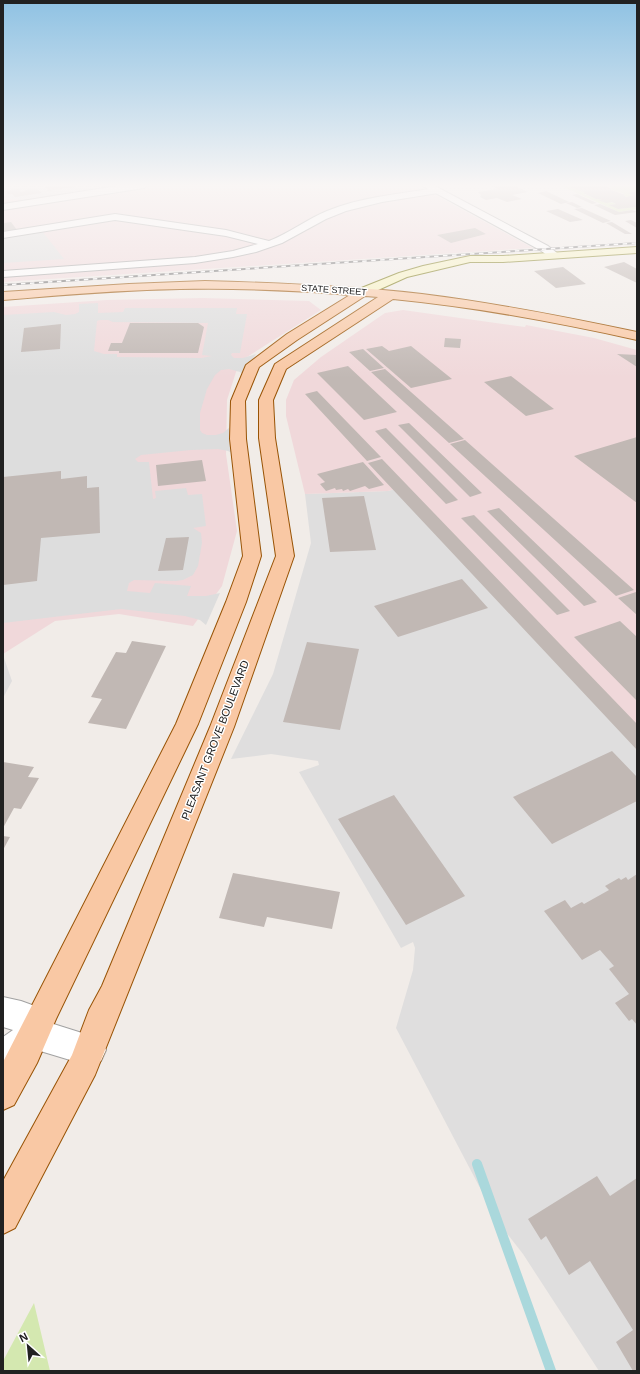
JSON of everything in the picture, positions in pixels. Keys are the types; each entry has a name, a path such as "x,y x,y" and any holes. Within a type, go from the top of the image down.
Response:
{"main road":[{"path":"3,1094 26,1052 44,1009 187,724 236,602 252,556 238,439 238,401 252,365 292,337 363,292 404,275 430,267 470,259 503,259 637,250"},
{"path":"390,295 436,275 487,265 491,259"},
{"name":"STATE STREET","path":"3,296 130,287 204,285 285,287 363,292 524,313 571,321 637,336"},
{"name":"PLEASANT GROVE BOULEVARD","path":"3,1216 90,1050 222,727 285,556 267,438 266,400 280,367 390,295"}],"street":[{"path":"3,274 195,260 253,249"},
{"path":"546,249 555,256"},
{"path":"3,1012 21,1016 34,1034 90,1050"},
{"path":"3,1055 34,1034"}],"shaded area":[{"path":"3,249 516,249 3,282"},
{"path":"3,249 56,249 64,259 3,263"},
{"path":"203,298 309,301 321,310 247,357 236,372 227,400 226,454 237,531 222,586 193,626 119,614 55,621 3,654 3,307 107,300"},
{"path":"98,303 98,313 123,312 125,308 237,308 236,314 247,314 240,353 232,353 231,355 234,358 243,358 256,354 243,375 240,372 229,369 221,370 215,375 207,389 200,413 200,430 202,433 207,435 216,435 223,433 229,428 232,453 218,449 191,450 141,455 135,459 138,462 149,462 153,499 156,498 155,491 186,488 188,495 202,494 206,526 193,528 201,533 202,543 198,566 193,575 183,580 176,581 134,580 129,583 127,591 150,593 155,583 191,586 187,596 206,596 220,593 206,625 200,620 185,616 121,609 3,623 3,315 54,312 66,315 75,314 79,312 79,304","holes":["108,320 113,322 208,323 202,355 212,356 201,358 117,357 117,354 104,354 94,351 97,321"]},
{"path":"403,310 525,327 526,325 594,338 637,350 637,749 395,489 388,491 305,494 286,416 286,400 294,380 321,357 385,313"},
{"path":"395,489 637,749 637,1371 599,1371 523,1254 505,1231 479,1186 396,1028 413,970 415,948 413,942 401,948 299,772 319,765 318,761 271,754 231,759 273,674 311,543 305,494 388,491"},
{"path":"3,655 12,681 3,698"}],"green space":[{"path":"34,1303 50,1371 3,1371 3,1361"}],"building":[{"path":"624,262 637,269 637,283 604,267"},
{"path":"563,267 586,284 556,288 534,271"},
{"path":"130,323 198,323 204,327 198,353 119,353 119,351 108,351 111,343 122,343"},
{"path":"61,324 60,349 21,352 24,328"},
{"path":"445,338 461,339 460,348 444,347"},
{"path":"382,346 389,351 411,346 452,379 411,388 366,349"},
{"path":"363,349 384,368 370,371 349,352"},
{"path":"617,354 637,355 637,367"},
{"path":"348,366 397,412 364,420 317,373"},
{"path":"385,369 464,439 449,443 371,372"},
{"path":"511,376 554,409 526,416 484,382"},
{"path":"317,391 381,457 367,461 305,394"},
{"path":"409,423 482,493 470,497 398,425"},
{"path":"386,428 458,500 446,504 375,431"},
{"path":"637,437 637,503 574,456"},
{"path":"465,440 634,590 616,596 450,444"},
{"path":"382,459 637,724 637,750 368,463"},
{"path":"202,460 206,481 158,486 156,465"},
{"path":"363,462 384,485 369,489 365,486 350,491 348,489 343,491 342,489 336,490 335,488 326,491 320,484 325,482 317,474"},
{"path":"61,471 61,479 87,476 87,488 99,487 100,533 41,538 37,581 3,585 3,477"},
{"path":"364,496 376,550 330,552 322,498"},
{"path":"499,508 597,602 584,606 487,511"},
{"path":"474,515 570,611 557,615 461,518"},
{"path":"189,537 183,570 158,571 166,538"},
{"path":"462,579 488,608 398,637 374,606"},
{"path":"636,592 637,593 637,615 618,598"},
{"path":"620,621 637,637 637,701 574,637"},
{"path":"132,641 166,646 126,729 88,723 102,699 91,697 116,652 126,653"},
{"path":"307,642 359,649 340,730 283,722"},
{"path":"612,751 637,777 637,801 552,844 513,797"},
{"path":"3,762 34,767 28,777 39,778 21,809 14,808 3,828"},
{"path":"394,795 465,896 406,925 338,819"},
{"path":"3,836 10,837 3,850"},
{"path":"233,873 340,892 332,929 267,917 264,927 219,918"},
{"path":"637,874 637,1025 632,1019 629,1021 615,1003 629,994 609,969 614,966 600,950 582,960 544,911 565,900 571,908 582,902 584,904 609,890 605,886 619,878 621,880 626,877 628,880"},
{"path":"597,1176 610,1196 637,1178 637,1371 633,1371 616,1342 633,1330 590,1261 569,1275 546,1236 541,1240 528,1219"}],"waterway":[{"path":"477,1164 551,1371"}],"railway":[{"path":"3,285 545,249"}]}
